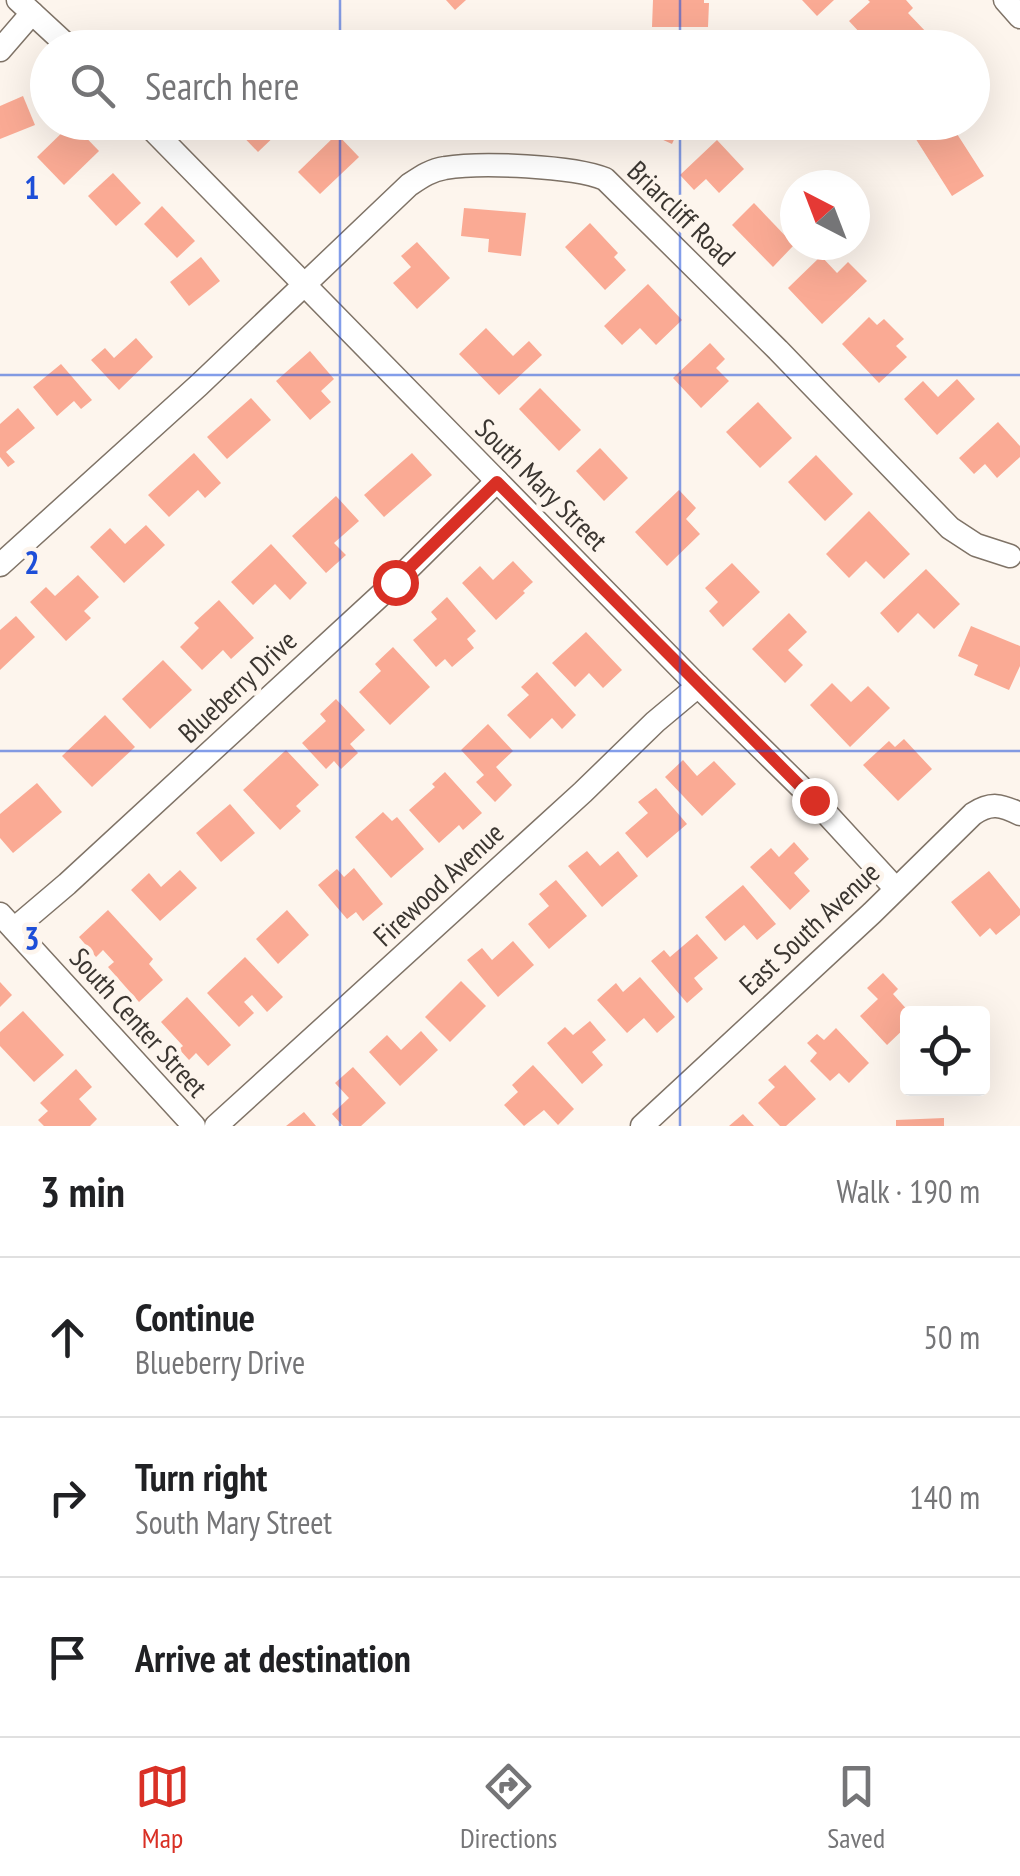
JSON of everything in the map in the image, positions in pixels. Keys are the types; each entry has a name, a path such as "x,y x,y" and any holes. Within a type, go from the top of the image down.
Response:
{"street":[{"path":"1005,0 1020,17"},
{"path":"0,50 25,7 50,30"},
{"name":"South Mary Street","path":"162,140 814,800 895,888"},
{"name":"Briarcliff Road","path":"0,565 198,386 409,185 444,168 471,166 560,169 606,179 950,528 976,545 1010,556"},
{"name":"Blueberry Drive","path":"7,921 67,884 497,482"},
{"name":"Firewood Avenue","path":"216,1126 698,686"},
{"name":"East South Avenue","path":"642,1126 872,914 973,814 984,806 1016,804"},
{"name":"South Center Street","path":"7,921 194,1126"}],"building":[{"path":"446,0 466,0 455,10"},
{"path":"653,0 704,0 709,3 708,27 652,27"},
{"path":"802,0 834,0 817,16"},
{"path":"906,0 913,8 908,13 924,30 857,30 849,21 870,2"},
{"path":"23,96 30,113 30,127 0,139 0,106"},
{"path":"54,140 88,140 99,151 64,185 37,157"},
{"path":"246,140 271,140 258,152"},
{"path":"331,140 343,140 359,157 320,194 298,172"},
{"path":"717,140 744,169 719,193 706,179 694,190 680,175"},
{"path":"916,140 961,140 984,176 952,196"},
{"path":"113,173 141,203 116,226 88,196"},
{"path":"754,203 780,230 780,260 773,267 732,225"},
{"path":"162,206 195,241 177,258 144,224"},
{"path":"464,208 526,213 521,256 488,252 489,239 461,236"},
{"path":"590,223 618,253 614,257 626,270 605,290 565,247"},
{"path":"417,242 450,278 417,309 393,283 411,267 401,256"},
{"path":"201,257 220,281 189,306 170,282"},
{"path":"817,260 825,260 837,273 848,262 867,281 822,324 788,288"},
{"path":"648,284 682,320 656,345 640,328 622,345 604,326"},
{"path":"869,317 877,325 884,319 904,339 896,346 907,357 879,383 842,344"},
{"path":"486,328 513,356 529,341 542,355 499,395 459,354"},
{"path":"136,338 153,357 119,390 91,360 105,348 114,358"},
{"path":"710,343 725,359 716,368 729,381 701,408 673,378"},
{"path":"310,351 334,379 321,391 331,402 310,420 276,381"},
{"path":"61,364 92,400 81,409 74,401 57,416 33,387"},
{"path":"957,379 975,399 937,435 904,399 923,381 938,397"},
{"path":"540,388 581,430 559,451 519,409"},
{"path":"251,398 271,420 227,459 207,437"},
{"path":"758,402 792,438 760,468 726,432"},
{"path":"18,408 35,428 6,452 15,462 8,467 0,457 0,424"},
{"path":"998,422 1020,446 1020,457 997,478 985,464 974,474 959,458"},
{"path":"600,448 628,478 604,501 576,471"},
{"path":"194,453 221,483 205,498 198,490 169,517 148,495"},
{"path":"412,453 432,475 384,517 364,495"},
{"path":"816,455 853,494 825,521 788,482"},
{"path":"679,490 696,508 686,519 700,534 667,566 635,532"},
{"path":"336,496 359,521 334,543 346,555 326,573 292,536"},
{"path":"869,511 910,554 884,579 866,561 849,578 826,554"},
{"path":"146,525 165,545 124,583 90,547 110,528 125,544"},
{"path":"271,544 307,583 290,600 275,584 253,605 231,582"},
{"path":"513,561 533,582 496,620 462,583 480,566 493,580"},
{"path":"732,563 760,592 723,627 709,611 718,602 705,588"},
{"path":"926,569 960,604 934,629 918,613 898,633 880,613"},
{"path":"78,575 99,597 84,611 91,618 66,641 30,602 46,587 55,596"},
{"path":"447,597 476,631 467,639 474,648 452,667 445,659 436,667 413,640 437,619 431,612"},
{"path":"219,600 254,638 231,659 223,650 202,670 180,647 199,628 194,623"},
{"path":"789,613 807,632 788,650 803,665 785,683 752,649"},
{"path":"16,616 35,637 0,670 0,630"},
{"path":"971,626 1020,646 1020,666 1009,690 974,675 978,665 958,656"},
{"path":"586,632 622,670 603,688 589,673 575,687 552,663"},
{"path":"393,647 430,687 390,725 359,692 381,671 375,664"},
{"path":"163,660 192,690 150,729 122,699"},
{"path":"537,672 576,715 562,729 552,718 530,739 507,715 529,695 521,687"},
{"path":"832,683 851,702 868,686 890,708 850,747 810,705"},
{"path":"336,699 365,730 350,744 358,753 341,769 334,761 326,769 302,743 326,721 320,714"},
{"path":"105,715 135,747 92,787 62,756"},
{"path":"488,724 513,751 496,767 512,785 495,802 476,782 484,775 461,750"},
{"path":"904,739 932,769 898,801 863,765 889,741 895,747"},
{"path":"286,750 319,785 296,806 301,811 280,830 243,790"},
{"path":"683,760 697,776 714,761 736,784 702,816 665,777"},
{"path":"445,772 482,813 463,830 459,825 439,843 409,810 435,787 432,784"},
{"path":"37,783 62,812 13,853 0,838 0,814"},
{"path":"656,788 687,824 647,858 625,833 648,813 638,802"},
{"path":"230,804 255,833 221,862 196,833"},
{"path":"383,812 392,821 397,817 424,849 391,878 355,837"},
{"path":"794,842 809,859 794,873 810,891 790,910 750,867 771,848 779,857"},
{"path":"587,851 600,866 618,851 638,876 602,907 568,866"},
{"path":"354,868 383,904 363,921 356,912 347,919 318,885 337,869 344,877"},
{"path":"180,870 197,888 160,921 131,890 149,873 161,887"},
{"path":"989,871 1020,909 1020,915 996,935 990,928 980,937 951,902"},
{"path":"556,880 587,916 549,949 528,924 549,906 539,894"},
{"path":"743,885 776,924 757,940 744,925 725,941 705,917"},
{"path":"108,910 153,959 149,964 163,980 139,1002 108,967 114,962 103,950 96,957 79,937"},
{"path":"287,910 309,935 278,964 256,939"},
{"path":"697,934 718,958 694,978 703,989 687,1003 651,961 664,950 670,957"},
{"path":"513,941 534,965 498,997 467,960 482,948 492,960"},
{"path":"245,957 283,997 267,1012 252,995 244,1002 254,1013 239,1027 207,993"},
{"path":"883,973 898,989 893,994 904,1006 900,1006 900,1033 887,1045 860,1016 878,999 867,988"},
{"path":"640,977 675,1017 657,1033 644,1018 627,1033 597,1000 616,983 623,992"},
{"path":"461,981 486,1006 450,1042 425,1017"},
{"path":"0,982 12,995 0,1007"},
{"path":"187,997 231,1045 208,1066 196,1053 189,1060 179,1049 183,1046 161,1022"},
{"path":"23,1011 64,1055 34,1082 0,1046 0,1032"},
{"path":"590,1021 606,1040 592,1052 603,1065 582,1084 547,1043 565,1027 573,1035"},
{"path":"836,1028 869,1063 849,1083 839,1073 830,1081 810,1061 817,1053 807,1043 817,1034 824,1040"},
{"path":"421,1031 438,1050 400,1086 369,1052 387,1035 401,1050"},
{"path":"533,1065 574,1109 558,1125 544,1110 524,1126 504,1105 518,1092 512,1085"},
{"path":"785,1065 816,1099 786,1126 780,1126 758,1103 775,1087 768,1080"},
{"path":"353,1067 386,1103 361,1126 343,1126 332,1114 349,1098 335,1083"},
{"path":"76,1069 92,1087 79,1099 97,1119 90,1126 44,1126 38,1120 48,1111 40,1103"},
{"path":"304,1112 316,1126 286,1126"},
{"path":"743,1114 754,1126 729,1126"},
{"path":"944,1118 944,1126 896,1126 896,1120"}],"route":[{"path":"395,582 497,482 814,800"}]}
